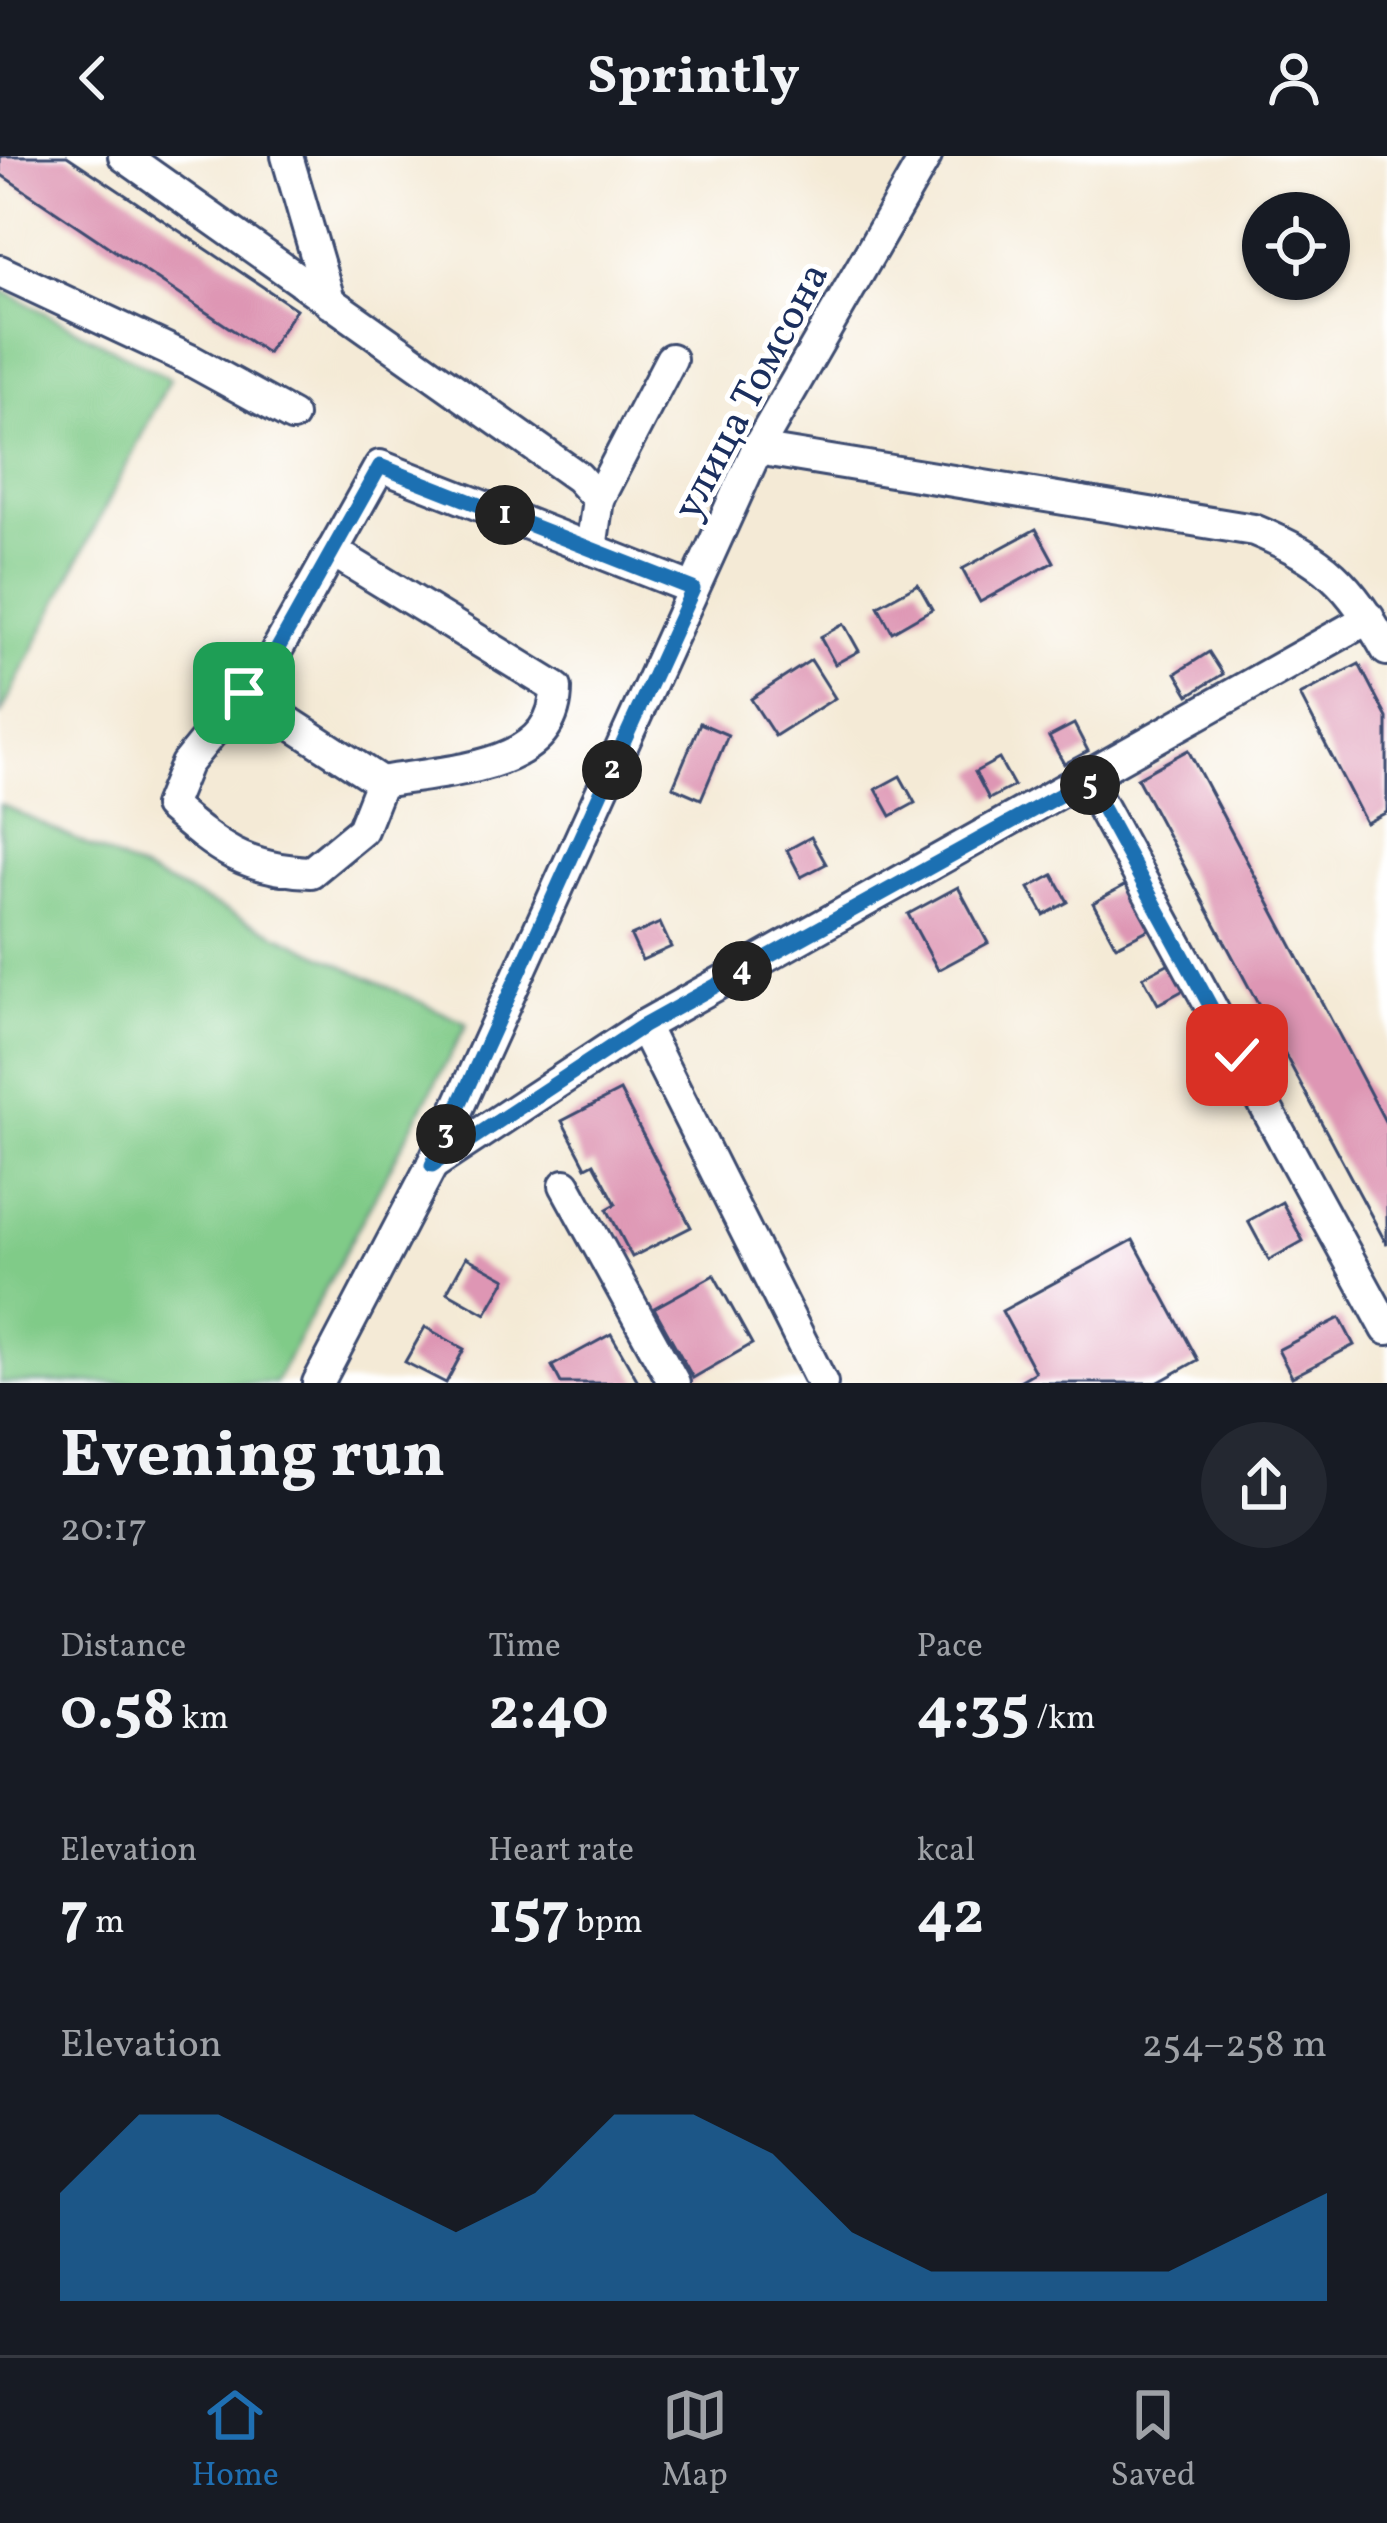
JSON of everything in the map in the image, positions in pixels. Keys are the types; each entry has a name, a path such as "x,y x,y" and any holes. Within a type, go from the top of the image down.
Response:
{"street":[{"path":"124,156 578,477 598,499"},
{"path":"287,156 330,303"},
{"name":"улица Томсона","path":"318,1383 432,1165 757,449 926,156"},
{"path":"0,271 190,360 292,416"},
{"path":"591,549 598,499 671,359"},
{"path":"757,449 1254,530 1313,554 1369,618 1387,650"},
{"path":"381,782 362,830 311,872 264,870 207,838 169,806 186,764 273,657 380,466 693,589"},
{"path":"244,693 381,782 509,758 534,744 556,709 556,688 332,551"},
{"path":"432,1165 643,1026 1369,618"},
{"path":"1087,780 1387,1329"},
{"path":"643,1026 822,1383"},
{"path":"566,1185 674,1383"}],"green space":[{"path":"0,289 170,379 0,716"},
{"path":"0,804 467,1024 275,1383 0,1383"}],"building":[{"path":"0,156 67,156 296,309 267,353 0,174"},
{"path":"1036,529 1054,562 980,602 962,569"},
{"path":"918,584 932,609 892,632 878,606"},
{"path":"844,624 859,651 835,664 820,637"},
{"path":"1209,652 1223,674 1189,695 1176,673"},
{"path":"811,660 835,698 775,736 751,699"},
{"path":"1359,664 1387,718 1387,812 1366,823 1300,695"},
{"path":"700,723 728,735 701,799 673,787"},
{"path":"1074,724 1088,751 1064,764 1049,737"},
{"path":"1188,750 1387,1125 1387,1245 1137,778"},
{"path":"999,759 1014,786 989,799 975,772"},
{"path":"900,776 915,803 891,816 876,789"},
{"path":"811,837 826,864 801,877 787,850"},
{"path":"1053,875 1068,902 1044,915 1029,888"},
{"path":"1131,882 1155,926 1116,946 1093,903"},
{"path":"958,887 988,943 938,970 908,914"},
{"path":"660,923 671,947 642,960 631,936"},
{"path":"1179,958 1193,985 1158,1004 1143,977"},
{"path":"620,1091 691,1227 632,1257 607,1209 616,1204 594,1163 586,1167 562,1121"},
{"path":"1282,1202 1303,1241 1269,1260 1248,1221"},
{"path":"1133,1240 1198,1360 1157,1383 1016,1383 1035,1372 1002,1311"},
{"path":"466,1257 506,1279 486,1314 447,1292"},
{"path":"714,1275 752,1344 693,1378 654,1308"},
{"path":"1340,1318 1354,1345 1292,1377 1278,1350"},
{"path":"425,1327 464,1349 446,1383 405,1362"},
{"path":"611,1334 639,1383 561,1383 552,1366"}],"route":[{"path":"244,693 273,657 380,466 693,589 432,1165 643,1026 1087,780 1237,1055"}]}
